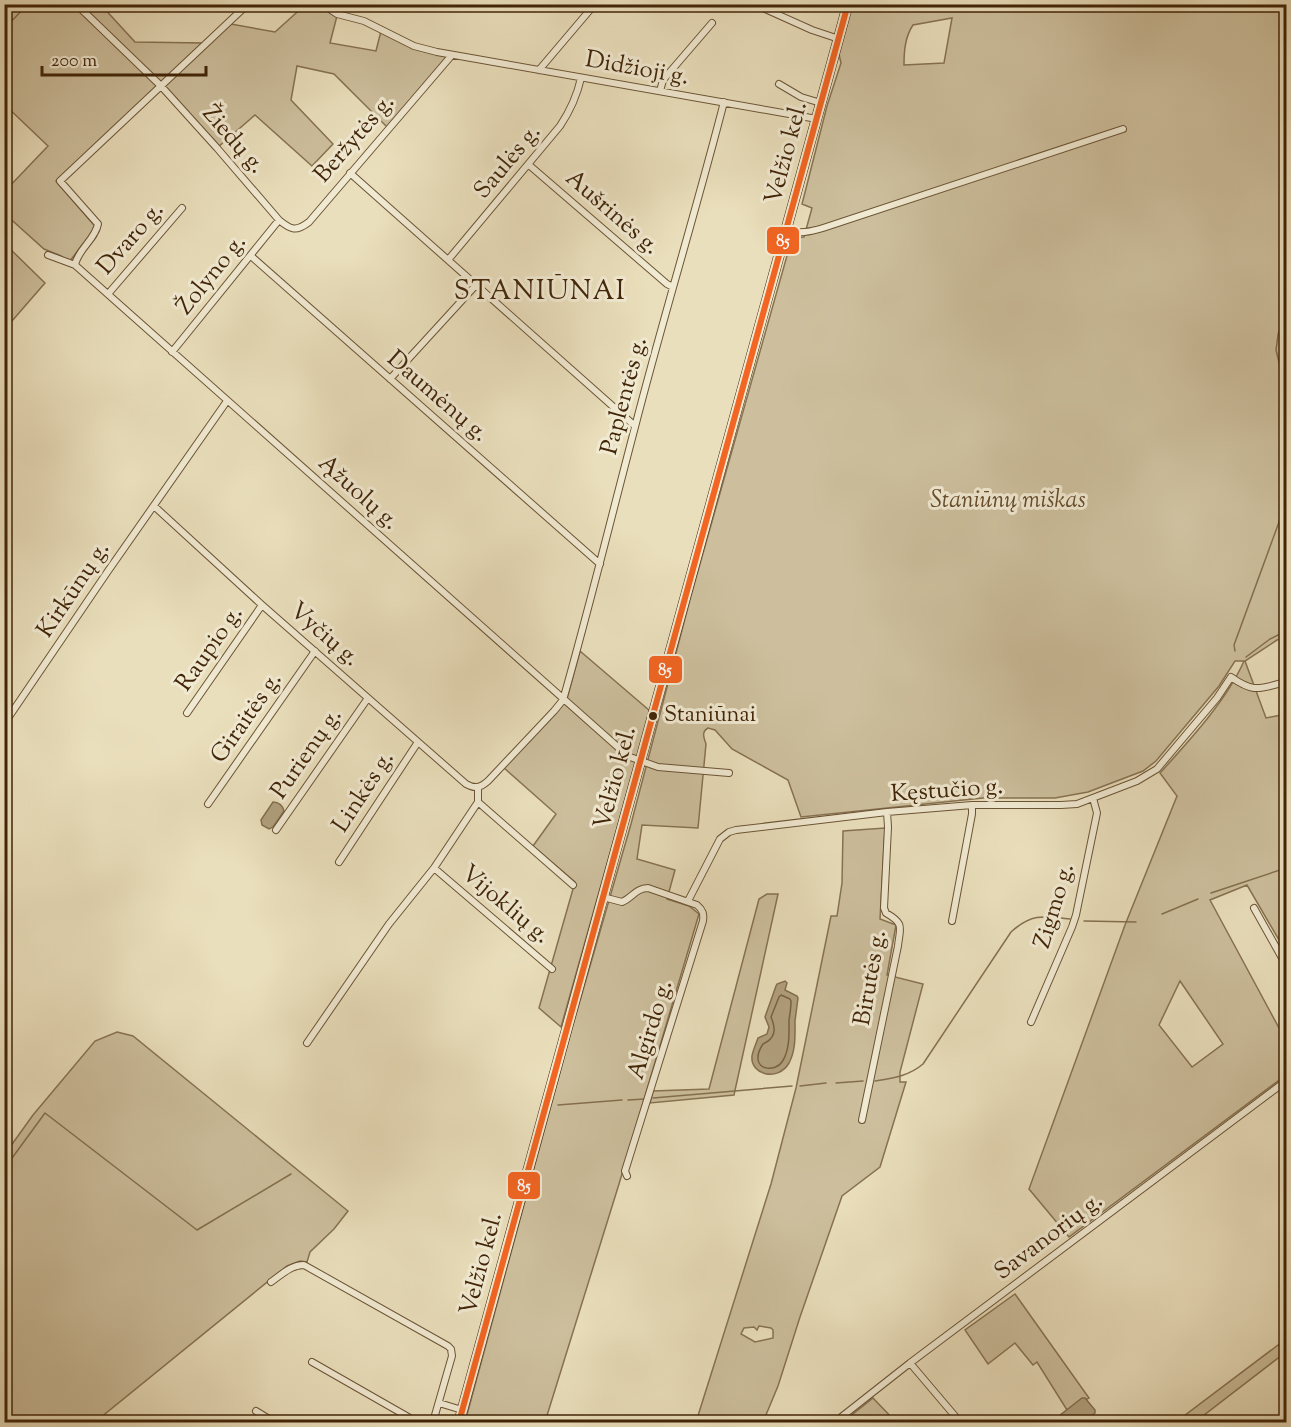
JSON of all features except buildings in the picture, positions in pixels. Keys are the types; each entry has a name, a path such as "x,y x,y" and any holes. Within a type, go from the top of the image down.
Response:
{"main road":[{"name":"Velžio kel.","path":"459,1422 848,4"}],"street":[{"path":"75,265 76,257 97,230 98,224 60,181 248,4"},
{"name":"Didžioji g.","path":"322,4 337,14 364,21 414,46 452,55 817,119"},
{"path":"539,70 595,4"},
{"path":"754,4 812,30 839,39"},
{"name":"Žiedų g.","path":"79,7 161,86 279,220"},
{"path":"660,91 663,80 712,23"},
{"name":"Beržytės g.","path":"279,220 292,229 305,225 452,55"},
{"name":"Saulės g.","path":"448,260 560,126 578,92 581,78"},
{"path":"779,84 801,97 821,103"},
{"name":"Paplentės g.","path":"563,700 724,102"},
{"path":"786,230 803,233 823,228 1123,129"},
{"name":"Aušrinės g.","path":"529,165 673,287"},
{"path":"350,173 635,426"},
{"name":"Dvaro g.","path":"108,294 182,208"},
{"name":"Žolyno g.","path":"172,352 279,220"},
{"name":"Ąžuolų g.","path":"48,255 75,265 630,757 658,767 729,773"},
{"name":"Daumėnų g.","path":"251,256 600,564"},
{"path":"390,379 476,285"},
{"path":"154,506 227,401"},
{"name":"Vyčių g.","path":"154,506 262,605 466,784 472,788 478,788"},
{"name":"Kirkūnų g.","path":"6,719 154,506"},
{"name":"Raupio g.","path":"187,713 262,605"},
{"name":"Giraitės g.","path":"208,804 315,651"},
{"name":"Kęstučio g.","path":"688,901 720,839 729,832 972,805 1061,806 1077,804 1137,781 1157,769 1232,677 1250,688 1257,689 1287,682"},
{"name":"Purienų g.","path":"276,830 368,698"},
{"path":"308,1043 389,924 434,868 478,802 478,788 488,781 563,700"},
{"name":"Linkės g.","path":"339,862 418,742"},
{"name":"Zigmo g.","path":"1031,1022 1076,915 1097,813 1093,798"},
{"path":"478,802 573,885"},
{"path":"952,921 972,805"},
{"name":"Birutės g.","path":"862,1120 898,946 900,926 897,919 886,913 884,908 887,813"},
{"name":"Vijoklių g.","path":"434,868 552,969"},
{"path":"603,897 622,902 645,888 688,901"},
{"name":"Algirdo g.","path":"627,1176 626,1171 703,921 701,908 688,901"},
{"path":"1254,908 1287,965"},
{"name":"Savanorių g.","path":"835,1422 910,1363 1287,1081"},
{"path":"272,1282 292,1267 304,1265 448,1346 452,1356 432,1422"},
{"path":"312,1362 417,1422"},
{"path":"910,1363 960,1422"},
{"path":"439,1403 462,1410"},
{"path":"256,1411 274,1422"}],"green space":[{"path":"6,4 101,5 135,42 204,43 56,181 94,225 93,232 69,262 44,249 5,214 5,191 48,146 5,105 4,6"},
{"path":"305,5 319,5 337,16 330,43 376,51 381,31 446,58 387,127 334,74 297,66 291,100 333,144 312,166 255,115 217,148 161,86 231,24 275,32"},
{"name":"Staniūnų miškas","path":"848,5 1286,5 1286,637 1277,640 1245,661 1266,718 1286,714 1286,952 1247,885 1210,900 1286,1041 1286,1075 1069,1237 1029,1189 1125,925 1177,796 1160,773 1218,705 1244,661 1235,661 1219,686 1156,761 1143,771 1088,792 1055,798 983,798 801,817 788,780 732,749 715,730 708,728 704,733 706,744 698,828 642,825 637,859 675,870 667,899 689,906 699,914 545,1422 465,1422 571,1032 631,824 691,596 792,238 804,237 812,208 802,204 827,106 841,63 837,46","holes":["952,18 944,63 904,65 908,34 913,25","1180,981 1223,1044 1192,1067 1159,1025"]},
{"path":"6,245 45,283 5,329 4,246"},
{"path":"580,651 650,711 561,1027 539,1008 575,882 533,846 556,814 504,768 567,699"},
{"path":"885,828 880,919 896,925 887,975 923,984 900,1072 900,1082 906,1082 880,1167 842,1196 778,1386 763,1422 696,1422 771,1184 796,1088 831,916 837,916 842,883 843,831","holes":["759,1326 771,1328 773,1338 755,1342 741,1334 744,1328 754,1327 757,1330"]},
{"path":"767,894 778,894 734,1095 650,1103 653,1091 709,1089 759,899"},
{"path":"117,1032 133,1036 348,1211 334,1229 310,1252 307,1262 300,1261 287,1266 95,1422 5,1422 5,1154 33,1115 95,1041"},
{"path":"1015,1294 1089,1398 1067,1410 1037,1362 1033,1365 1015,1343 988,1364 965,1330"},
{"path":"1286,1339 1286,1352 1195,1422 1176,1422"},
{"path":"873,1398 896,1422 843,1422"}],"water":[{"path":"273,802 283,807 284,811 269,829 262,825 261,820"},
{"path":"785,981 787,983 785,990 798,998 793,1053 784,1069 778,1073 766,1074 755,1068 752,1054 758,1038 767,1034 769,1027 765,1017 776,986"},
{"path":"1085,1398 1095,1413 1084,1422 1057,1422 1059,1416"}],"waterway":[{"path":"4,29 28,4"},
{"path":"1286,308 1276,350 1286,390"},
{"path":"1235,651 1234,645 1286,503"},
{"path":"1246,657 1270,639 1286,631"},
{"path":"1211,893 1286,868"},
{"path":"1162,914 1198,899"},
{"path":"875,1081 906,1074 923,1064 1011,932 1018,926 1039,917 1070,919"},
{"path":"1084,921 1136,922"},
{"path":"836,1083 863,1081"},
{"path":"800,1086 826,1083"},
{"path":"653,1098 792,1086"},
{"path":"628,1100 645,1099"},
{"path":"558,1105 622,1100"},
{"path":"4,1169 45,1113 197,1230 291,1174"}],"transit line":[{"name":"85","path":"459,1422 848,4"}],"place":[{"name":"Staniūnai","path":"653,716"}],"district":[{"name":"STANIŪNAI","path":"540,292"}]}
